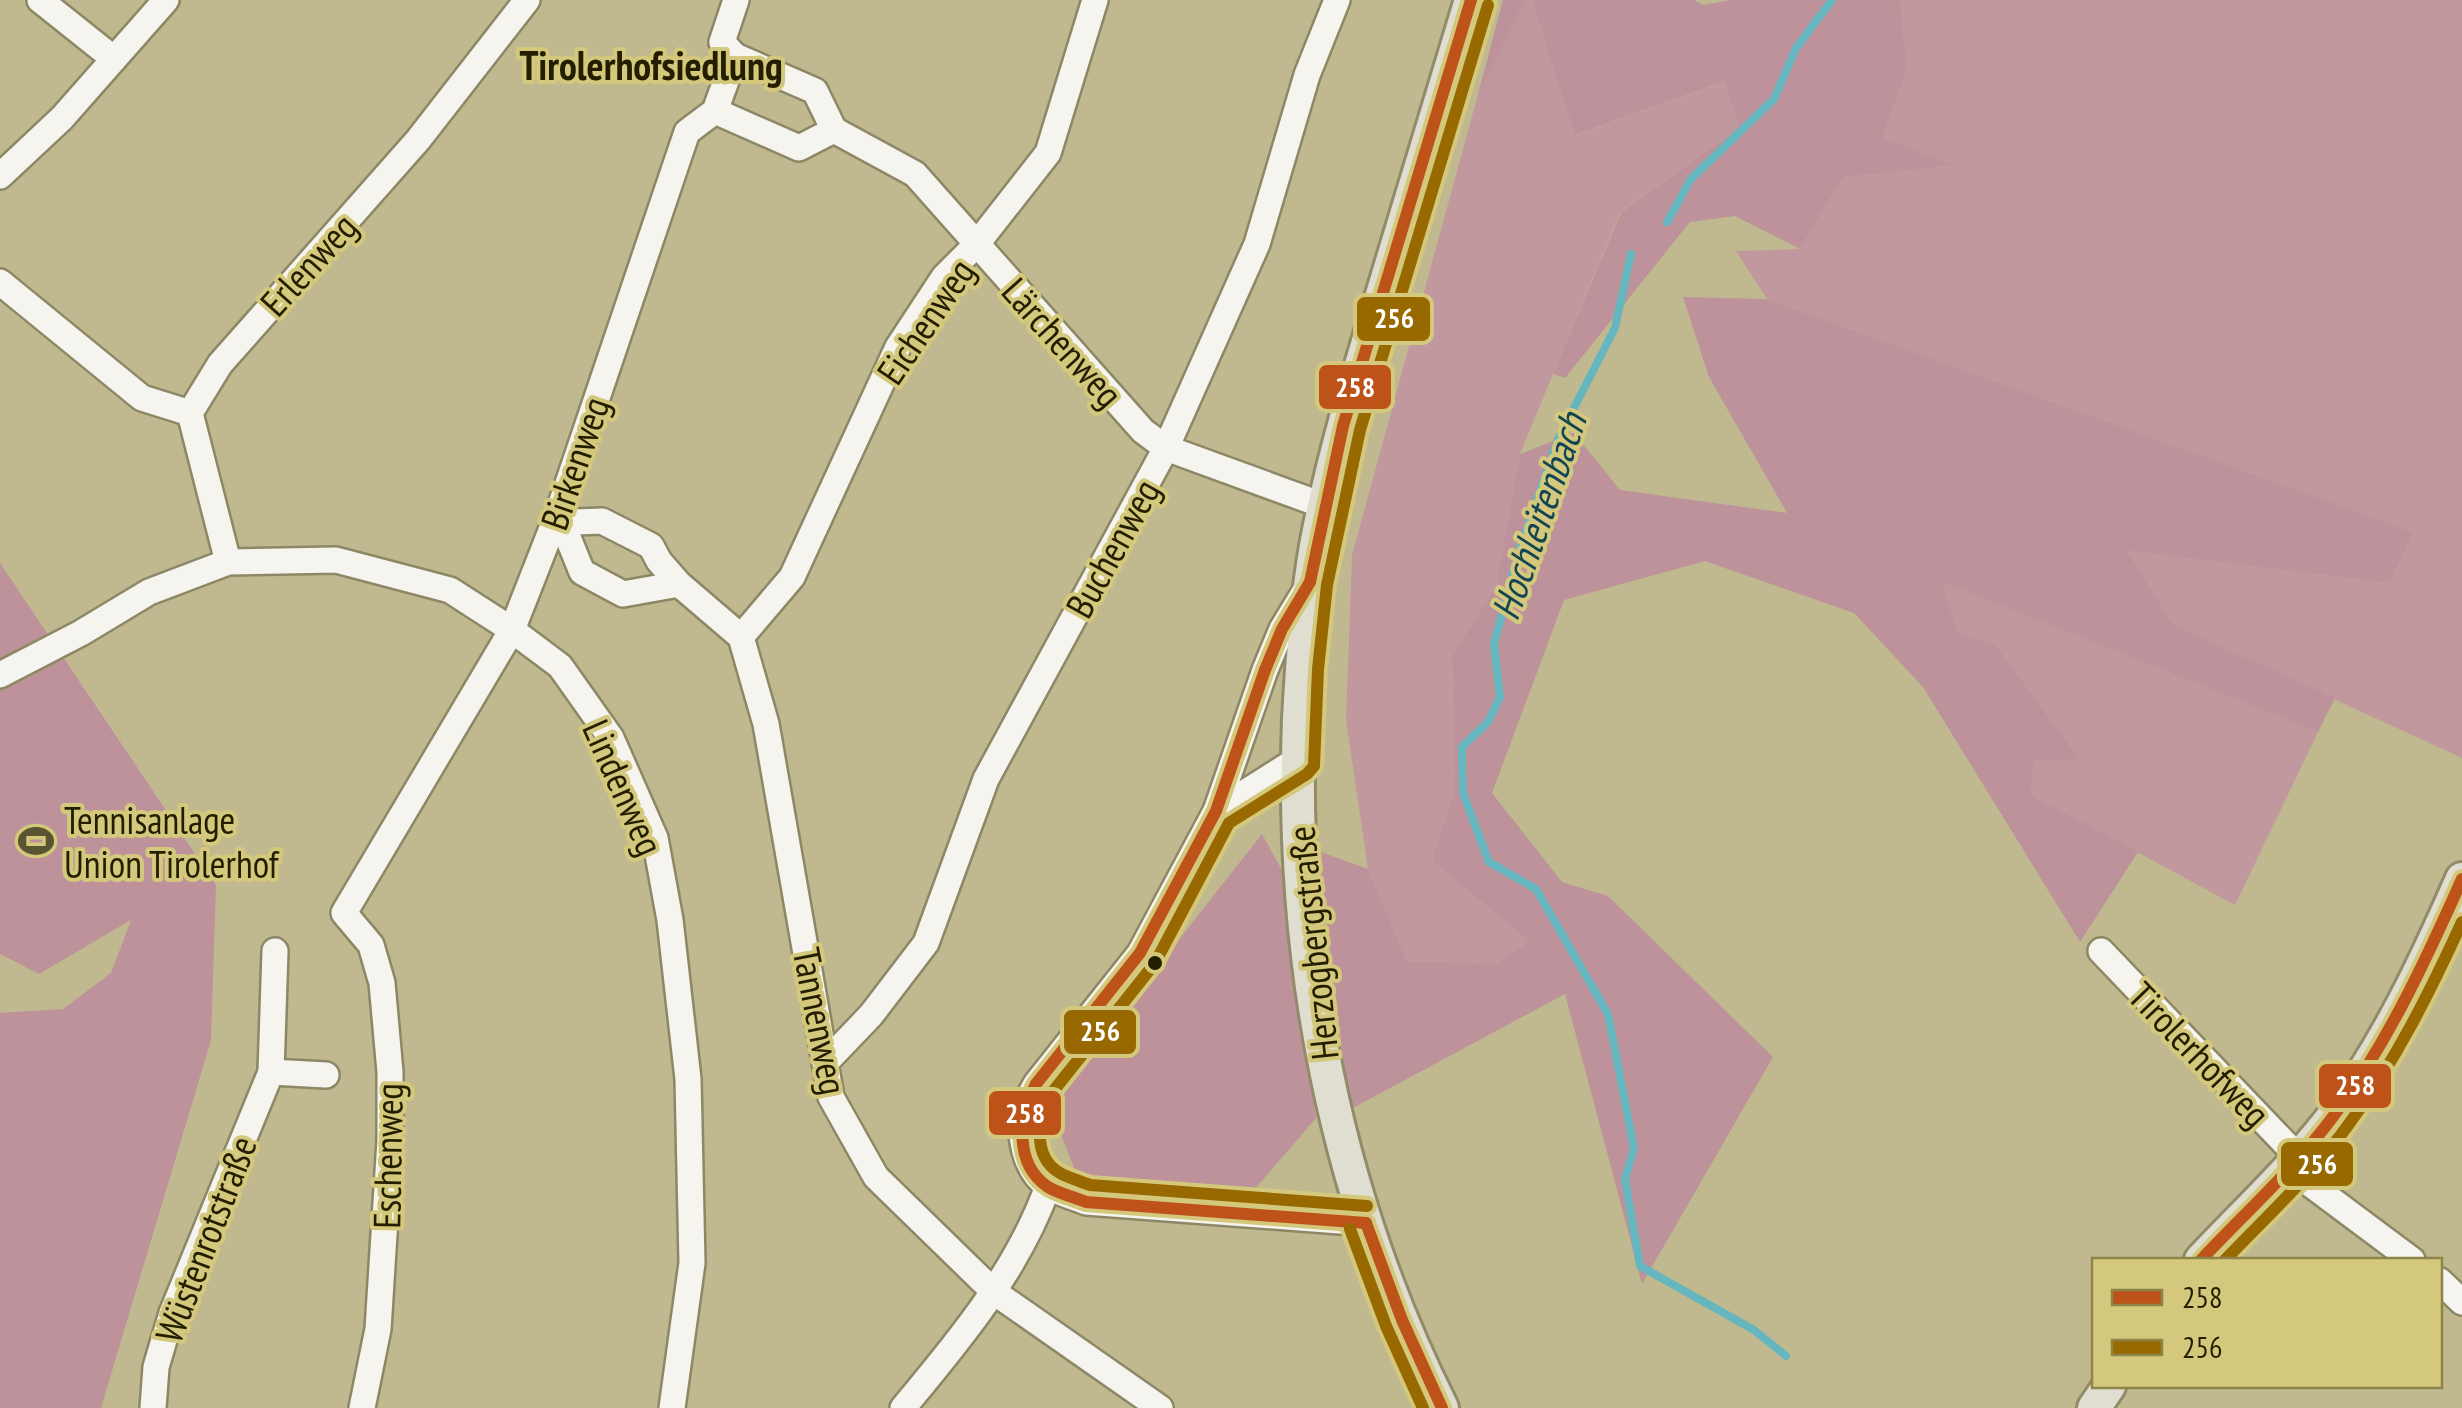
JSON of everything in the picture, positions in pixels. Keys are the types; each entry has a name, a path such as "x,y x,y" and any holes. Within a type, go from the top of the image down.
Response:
{"main road":[{"name":"Herzogbergstraße","path":"1442,1408 1402,1320 1366,1223 1317,1028 1300,873 1298,759 1310,582 1325,506 1348,409 1471,0"},
{"path":"2203,1258 2294,1163 2334,1114 2375,1053 2426,959 2462,879"}],"street":[{"path":"40,0 114,59"},
{"path":"0,176 62,118 166,0"},
{"name":"Erlenweg","path":"190,413 220,364 418,140 526,0"},
{"name":"Birkenweg","path":"344,913 512,630 558,513 688,132 715,110 735,56 722,42 736,0"},
{"name":"Eichenweg","path":"741,637 792,578 898,347 944,277 976,244 1048,153 1096,0"},
{"name":"Buchenweg","path":"826,1062 871,1016 926,943 986,779 1166,448 1257,244 1306,74 1338,0"},
{"path":"715,110 799,148 834,130 815,91 735,56"},
{"name":"Lärchenweg","path":"834,130 915,174 1143,431 1166,448 1325,506"},
{"path":"0,282 142,398 190,413 228,562"},
{"path":"558,513 582,572 623,594 679,584"},
{"path":"558,513 575,522 602,521 651,546 679,584 741,637"},
{"name":"Lindenweg","path":"0,675 149,592 228,562 336,560 450,590 560,666 611,738 654,838 670,920 688,1079 692,1263 672,1408"},
{"path":"1310,582 1282,630 1265,670 1216,811 1140,953 1036,1084 1025,1106 1022,1130 1026,1154 1038,1176 1048,1186 1086,1202 1366,1223"},
{"name":"Tannenweg","path":"741,637 766,724 831,1097 876,1177 994,1292 1160,1408"},
{"path":"1216,811 1298,759"},
{"name":"Eschenweg","path":"344,913 370,944 382,983 390,1072 382,1293 362,1408"},
{"name":"Tirolerhofweg","path":"2101,951 2294,1163 2410,1258"},
{"name":"Wüstenrotstraße","path":"153,1408 156,1367 172,1313 272,1072 275,952"},
{"path":"272,1072 326,1076"},
{"path":"903,1408 994,1292 1048,1186"},
{"path":"2442,1283 2462,1302"}],"shaded area":[{"path":"1503,0 1526,0 1477,98"},
{"path":"1526,0 1532,0 1576,135 1726,81 1739,128 1620,212 1520,454 1496,586 1452,656 1455,788 1432,860 1531,940 1497,966 1405,961 1368,869 1346,720 1352,555 1477,98"},
{"path":"1532,0 1694,0 1703,5 1731,0 1900,0 1907,69 1883,137 1953,165 1843,177 1800,249 1735,216 1690,222 1565,378 1553,374 1621,212 1739,128 1725,81 1575,135"},
{"path":"1900,0 2462,0 2462,758 2172,625 2125,549 2390,583 2414,532 1767,299 1736,251 1800,249 1843,177 1950,164 1883,137 1907,69"},
{"path":"1683,297 1767,299 2414,532 2390,583 2126,550 2173,625 2335,698 2318,732 1942,582 1958,633 1996,646 2079,759 2034,761 2031,795 2138,852 2080,942 1923,687 1854,613 1705,561 1564,600 1492,793 1562,882 1608,896 1773,1057 1642,1284 1565,994 1349,1110 1318,851 1368,869 1406,961 1496,965 1530,941 1432,860 1455,788 1452,656 1496,586 1520,454 1574,433 1620,490 1787,513 1709,377"},
{"path":"0,563 216,885 211,1040 101,1408 0,1408 0,1013 63,1009 111,973 131,920 39,974 0,954"},
{"path":"1942,582 2318,732 2235,905 2031,795 2034,761 2079,758 1958,634"},
{"path":"1262,834 1282,870 1316,1118 1255,1189 1079,1180 1049,1105"}],"waterway":[{"name":"Hochleitenbach","path":"1667,222 1691,179 1774,99 1796,48 1832,0"},
{"name":"Hochleitenbach","path":"1631,254 1615,328 1558,439 1519,551 1494,644 1500,697 1488,722 1462,747 1463,793 1489,862 1536,889 1608,1014 1634,1148 1625,1179 1640,1266 1754,1330 1786,1356"}],"transit line":[{"name":"258","path":"1366,1223 1086,1202 1048,1187 1037,1177 1025,1152 1023,1124 1036,1084 1140,953 1216,811 1265,670 1282,629 1310,582 1343,426 1471,0"},
{"name":"256","path":"1367,1206 1090,1185 1051,1166 1041,1147 1040,1125 1051,1094 1155,963 1229,823 1314,766 1327,585 1360,430 1488,5"},
{"name":"258","path":"2203,1258 2304,1152 2354,1087 2405,1000 2462,879"},
{"name":"256","path":"2227,1258 2320,1160 2366,1100 2411,1026 2462,922"},
{"name":"258","path":"1366,1223 1402,1320 1442,1408"},
{"name":"256","path":"1350,1229 1386,1326 1423,1408"}],"place":[{"name":"Tennisanlage Union Tirolerhof","path":"36,841"}],"district":[{"name":"Tirolerhofsiedlung","path":"651,65"}]}
